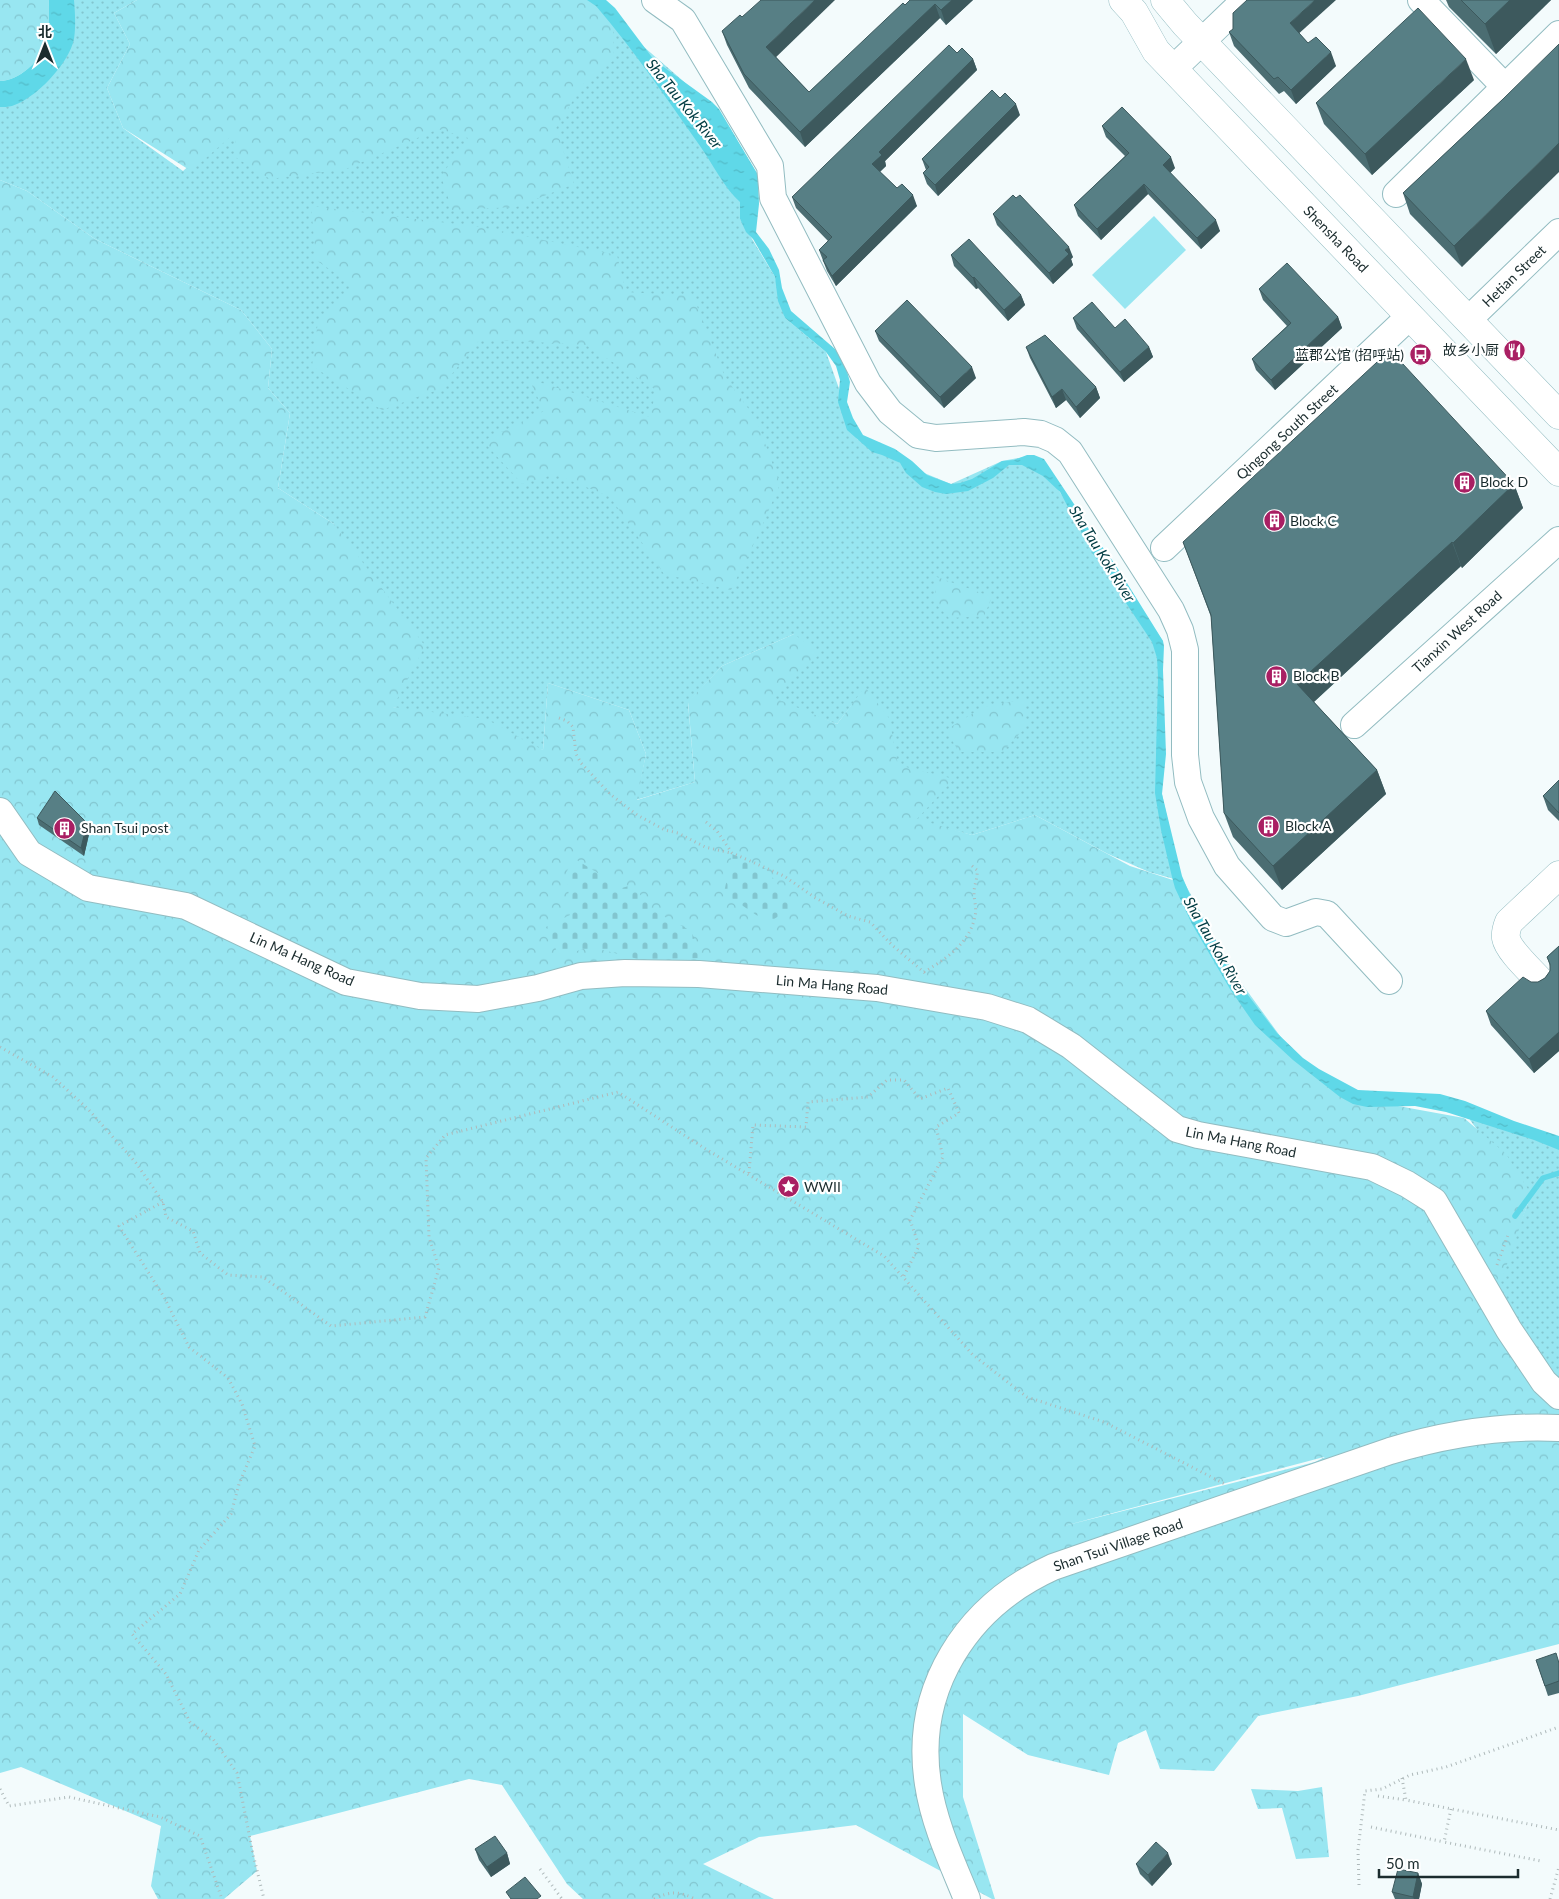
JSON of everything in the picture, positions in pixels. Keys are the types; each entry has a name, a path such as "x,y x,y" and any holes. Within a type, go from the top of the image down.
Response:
{"main road":[{"name":"Shensha Road","path":"1123,0 1134,12 1156,51 1559,472"},
{"path":"1165,0 1202,42 1559,415"},
{"path":"1540,982 1508,945 1505,937 1506,929 1509,922 1559,875"}],"street":[{"path":"655,0 683,20 770,166 773,198 868,383 890,412 918,435 936,438 1024,432 1041,434 1055,440 1070,452 1171,610 1180,630 1185,650 1185,755 1188,782 1201,818 1227,866 1273,918 1286,923 1316,912 1327,914 1389,981"},
{"path":"1173,69 1245,0"},
{"path":"1421,0 1505,87"},
{"path":"1396,194 1559,34"},
{"name":"Hetian Street","path":"1468,320 1559,232"},
{"name":"Qingong South Street","path":"1164,548 1410,316"},
{"name":"Tianxin West Road","path":"1354,725 1559,540"},
{"name":"Lin Ma Hang Road","path":"0,811 29,853 88,888 186,906 346,982 420,996 478,999 538,988 581,976 625,972 699,974 877,988 987,1007 1028,1020 1071,1046 1177,1129 1198,1135 1372,1167 1407,1184 1434,1201 1509,1330 1544,1382 1559,1396"},
{"name":"Shan Tsui Village Road","path":"966,1899 936,1820 928,1784 926,1764 927,1727 930,1709 944,1672 961,1640 995,1602 1022,1582 1072,1560 1390,1450 1428,1440 1480,1430 1513,1427 1559,1428"}],"path":[{"path":"559,718 567,721 573,727 576,754 581,763 610,794 637,815 665,830 678,833 705,847 732,853 784,876 814,897 848,916 870,922 892,946 930,976"},
{"path":"706,822 717,831 732,853"},
{"path":"924,972 953,953 966,938 972,926 976,916 974,891 978,878 977,870 971,865"},
{"path":"0,1047 53,1077 88,1109 136,1163 163,1202 166,1217 193,1231 200,1253 228,1275 263,1277 331,1326 425,1317 439,1268 429,1237 426,1158 445,1135 618,1092 704,1148 884,1256 904,1276 919,1296 973,1356 1027,1397 1104,1422 1252,1498"},
{"path":"749,1174 753,1125 806,1127 808,1102 868,1097 887,1080 904,1080 920,1099 948,1088 959,1113 936,1127 943,1157 910,1220 919,1246 904,1276"},
{"path":"163,1202 119,1226 164,1297 189,1347 228,1378 242,1404 255,1446 239,1484 231,1514 199,1550 180,1594 132,1634 166,1674 190,1722 213,1739 237,1773 264,1899"},
{"path":"1495,1271 1508,1235"},
{"path":"1359,1884 1358,1850 1365,1791 1382,1789 1410,1775 1446,1767 1559,1727"},
{"path":"1402,1778 1406,1800"},
{"path":"0,1789 9,1806 69,1797 160,1817 200,1836 222,1899"},
{"path":"1378,1796 1559,1830"},
{"path":"1444,1842 1451,1809"},
{"path":"1371,1827 1541,1862"},
{"path":"1550,1899 1559,1866"},
{"path":"540,1868 562,1899"},
{"path":"654,1899 670,1893 683,1894 695,1899"}],"green space":[{"path":"0,0 49,0 48,33 46,43 39,57 21,74 14,78 0,81"},
{"path":"74,0 137,0 114,13 130,44 107,88 123,128 183,171 375,0 613,20 682,80 726,122 758,175 740,219 775,277 785,318 826,352 857,439 900,463 951,484 1002,461 1034,455 1163,641 1158,677 1162,794 1181,881 1149,872 1108,854 1035,815 972,835 909,819 893,769 862,692 837,724 766,698 794,634 722,666 688,703 695,782 636,800 646,754 629,710 548,683 543,750 393,707 334,524 278,488 290,413 268,388 272,349 241,310 95,239 27,191 0,180 0,106 21,102"},
{"path":"137,0 591,0 613,20 614,60 583,84 556,128 574,184 516,207 452,210 441,176 468,138 438,129 346,169 270,179 235,157 236,132 191,171 123,128 107,88 130,44 114,13"},
{"path":"0,180 27,191 95,239 241,310 272,349 268,388 290,413 278,488 334,524 425,646 393,707 486,719 543,750 548,683 629,710 646,754 637,800 695,782 688,702 722,666 794,634 820,654 772,697 837,724 865,687 889,718 898,765 954,779 917,819 972,835 1035,815 1130,866 1185,884 1234,973 1294,1055 1365,1100 1464,1118 1506,1154 1531,1194 1503,1276 1490,1298 1509,1330 1559,1372 1559,1644 1358,1696 1258,1716 1214,1771 1160,1769 1146,1730 1118,1743 1109,1775 1028,1755 963,1714 963,1797 995,1899 856,1825 759,1837 703,1864 774,1899 583,1899 567,1884 502,1785 469,1779 250,1836 257,1871 224,1899 158,1899 151,1886 161,1826 21,1767 0,1773","holes":["1325,1457 1315,1462 1060,1527"]},
{"path":"311,206 480,227 617,255 626,292 693,296 725,377 756,419 780,484 731,590 664,574 610,497 555,474 522,484 483,441 544,411 529,379 650,417 656,390 586,345 480,339 440,389 382,410 312,366 318,321 354,286 316,260"},
{"path":"1154,216 1186,250 1125,309 1092,275"},
{"path":"934,576 992,597 984,616 949,618 936,604"},
{"path":"1024,699 1026,727 1002,752 959,752 946,730 983,707"},
{"path":"732,854 766,869 794,906 768,923 724,893"},
{"path":"572,859 575,859 622,888 632,885 654,911 691,931 703,958 638,959 599,949 584,949 559,956 546,927 570,915 567,871"},
{"path":"1474,1111 1559,1144 1559,1394 1492,1300 1529,1200 1470,1120"},
{"path":"1322,1787 1329,1857 1296,1859 1282,1808 1258,1809 1251,1789 1298,1791"}],"water":[{"path":"49,0 74,0 75,30 71,49 50,79 31,96 12,106 0,107 0,81 14,78 28,69 43,50 48,33"},
{"name":"Sha Tau Kok River","path":"587,0 606,0 615,8 654,60 719,109 758,175 759,204 756,232 769,249 779,270 782,288 791,311 835,349 845,364 850,382 847,402 853,418 863,435 895,449 927,475 951,484 972,479 1002,461 1014,460 1027,455 1034,455 1044,459 1080,513 1093,537 1106,551 1163,641 1166,754 1162,794 1182,876 1197,911 1241,986 1277,1033 1303,1058 1358,1090 1440,1094 1465,1101 1514,1121 1559,1136 1559,1150 1534,1140 1446,1112 1415,1106 1367,1107 1353,1104 1340,1097 1293,1060 1255,1025 1230,989 1192,924 1175,888 1172,877 1155,793 1158,677 1157,658 1152,642 1092,552 1060,492 1043,476 1022,465 1009,465 993,478 968,491 946,494 935,492 922,487 906,473 900,463 872,452 847,430 838,402 840,380 836,366 826,352 785,318 778,301 775,277 753,239 746,232 740,219 740,202 724,183 637,57 596,6"}],"building":[{"path":"761,0 815,0 766,47 809,92 903,3 905,5 910,0 952,0 941,10 935,4 800,132 744,74 722,31"},
{"path":"1247,0 1315,0 1290,23 1308,43 1316,37 1331,52 1291,90 1278,77 1274,79 1229,32 1233,29 1233,13"},
{"path":"1461,0 1510,0 1485,24"},
{"path":"1418,8 1466,59 1365,154 1316,103"},
{"path":"1559,44 1559,143 1454,246 1403,193"},
{"path":"949,45 957,53 962,48 973,59 879,152 882,155 872,164 897,188 902,184 913,195 832,276 823,260 827,257 819,250 832,237 792,197"},
{"path":"992,90 1000,98 1005,93 1016,104 935,185 923,173 929,167 922,159"},
{"path":"1122,107 1171,157 1163,165 1216,220 1197,238 1144,184 1097,229 1074,205 1129,153 1102,126"},
{"path":"1013,195 1016,198 1020,195 1069,247 1065,250 1069,254 1049,273 993,214"},
{"path":"969,239 1021,295 1004,310 951,255"},
{"path":"1287,263 1338,317 1271,380 1252,359 1291,323 1259,289"},
{"path":"907,300 972,367 940,397 875,331"},
{"path":"1092,302 1115,328 1125,319 1149,347 1120,372 1073,318"},
{"path":"1045,335 1096,387 1076,407 1062,389 1052,397 1026,347"},
{"path":"1390,350 1514,484 1453,543 1297,684 1377,770 1273,866 1224,813 1211,615 1183,542"},
{"path":"1559,780 1559,813 1543,796"},
{"name":"Shan Tsui post","path":"55,791 87,823 81,848 37,818"},
{"path":"1559,946 1559,1032 1529,1059 1486,1011 1523,977 1531,982 1538,982 1545,978 1550,971 1547,957"},
{"path":"1556,1653 1559,1663 1559,1681 1545,1686 1536,1660"},
{"path":"495,1836 507,1853 487,1867 475,1849"},
{"path":"1156,1842 1168,1853 1148,1875 1136,1864"},
{"path":"1398,1869 1418,1873 1413,1897 1392,1892"},
{"path":"525,1877 541,1896 537,1899 511,1899 506,1892"}],"waterway":[{"path":"1515,1216 1543,1178 1559,1173"}],"place":[{"name":"故乡小厨","path":"1515,350"},
{"name":"蓝郡公馆 (招呼站)","path":"1420,355"},
{"name":"Block D","path":"1464,482"},
{"name":"Block C","path":"1274,521"},
{"name":"Block B","path":"1277,676"},
{"name":"Block A","path":"1269,826"},
{"name":"Shan Tsui post","path":"65,828"},
{"name":"WWII","path":"788,1187"}]}
